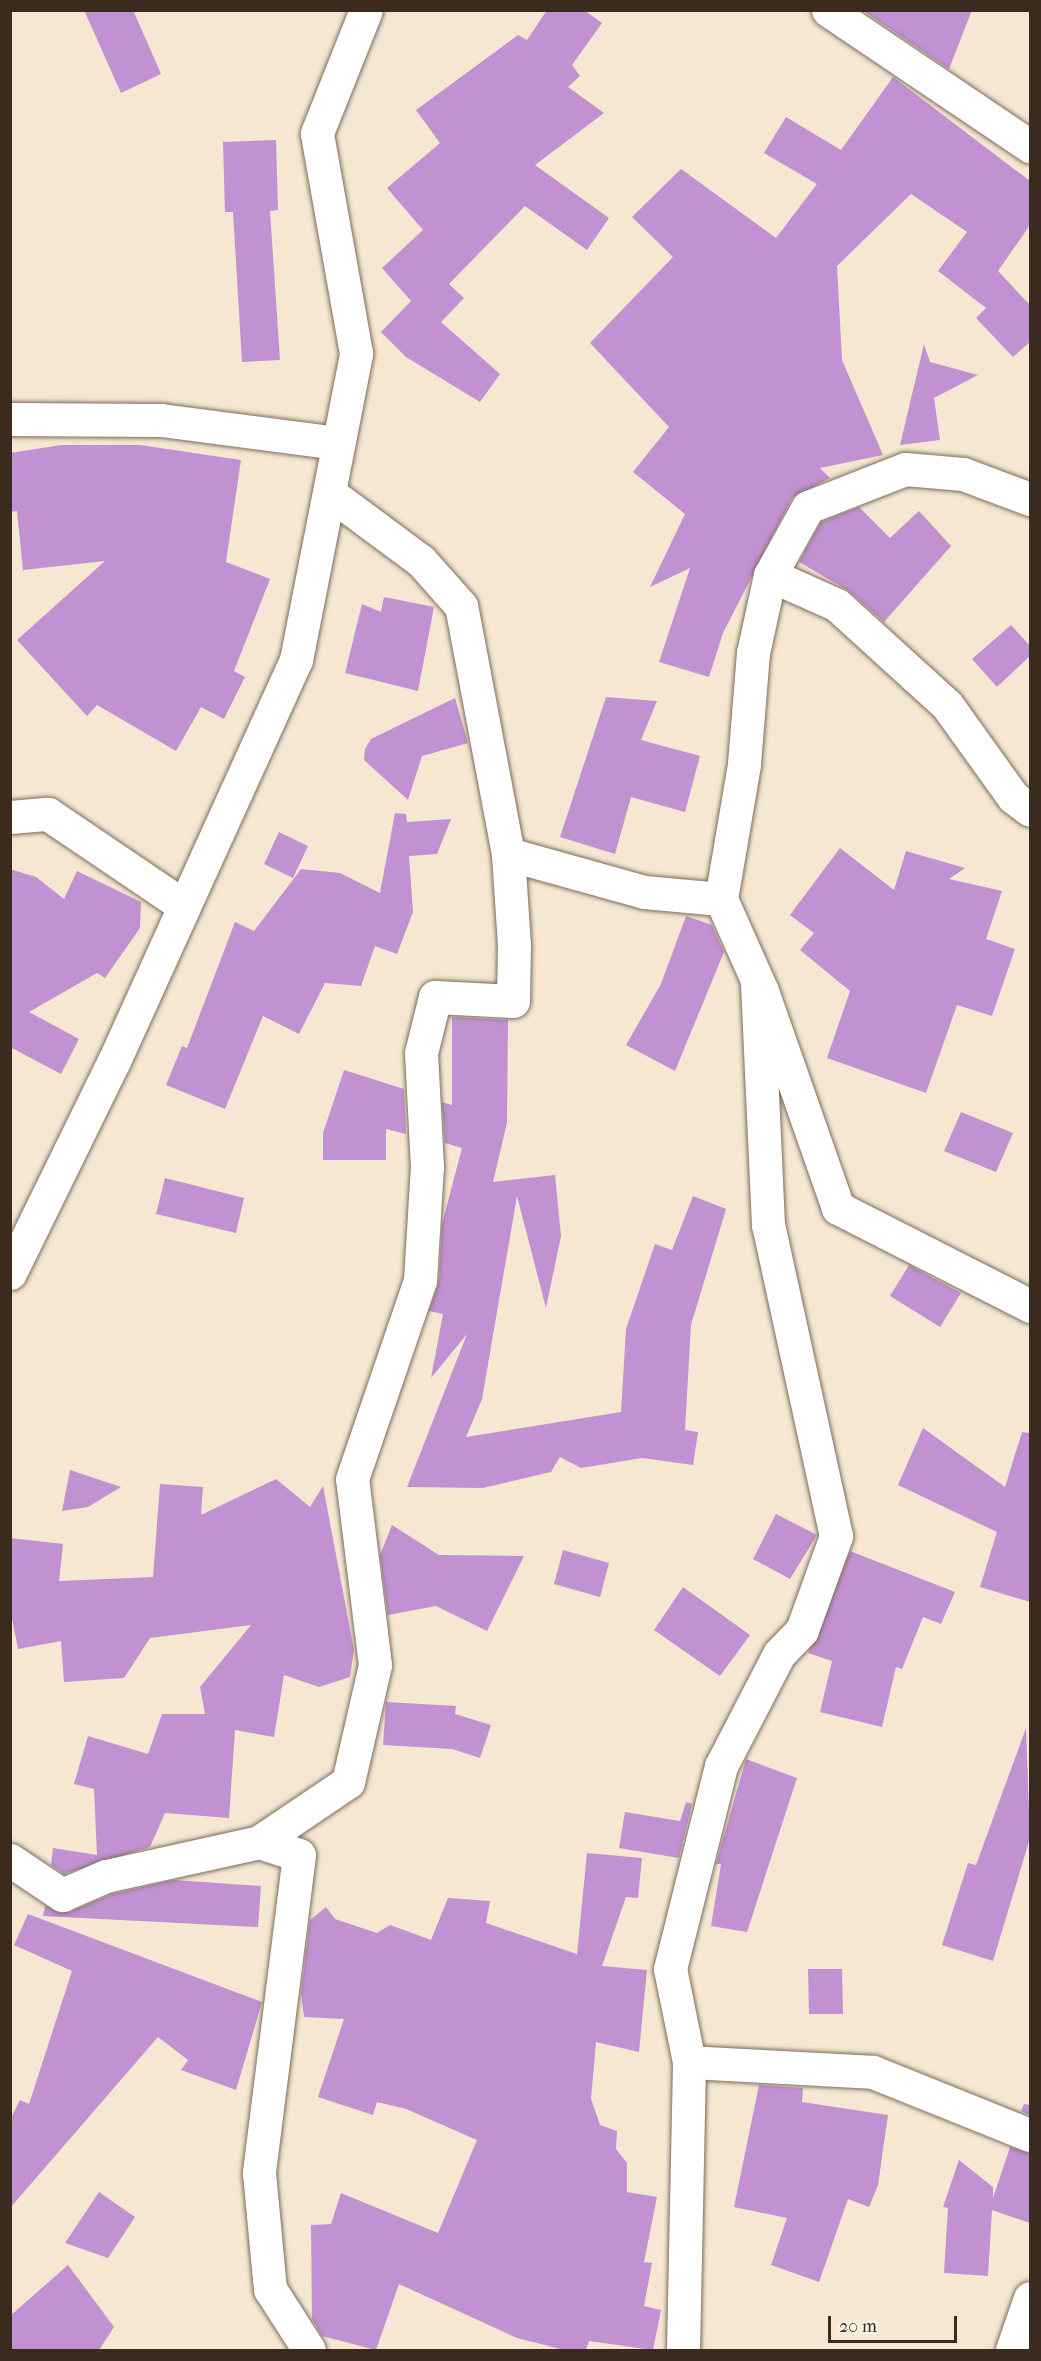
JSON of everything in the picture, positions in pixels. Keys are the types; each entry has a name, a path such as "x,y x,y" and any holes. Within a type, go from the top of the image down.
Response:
{"street":[{"path":"10,1273 184,906 296,660 332,495 337,443 356,353 317,133 366,10"},
{"path":"828,10 1030,146"},
{"path":"10,419 161,420 337,443"},
{"path":"1030,499 963,474 905,469 808,507 770,575 753,653 744,764 721,899 757,982 838,1208 1030,1306"},
{"path":"10,1860 62,1895 106,1876 259,1842 348,1782 375,1665 352,1479 420,1280 427,1167 421,1053 435,997 513,1001 508,854 461,606 421,561 332,495"},
{"path":"770,575 837,605 947,705 1012,797 1030,810"},
{"path":"10,817 48,814 184,906"},
{"path":"508,854 644,892 721,899"},
{"path":"683,2350 689,2062 670,1969 721,1766 779,1654 802,1630 836,1536 768,1225 757,982"},
{"path":"259,1842 299,1855 259,2173 270,2289 309,2350"},
{"path":"689,2062 873,2072 1030,2135"},
{"path":"1012,2350 1030,2298"}],"building":[{"path":"84,10 133,10 161,74 121,93"},
{"path":"547,10 584,10 602,23 572,65 580,76 568,87 604,113 535,165 609,218 587,250 525,206 449,284 464,298 441,322 500,374 480,402 406,357 381,332 411,301 382,268 423,230 387,188 440,143 416,110 518,35 527,40"},
{"path":"862,10 972,10 949,69"},
{"path":"893,77 1030,181 1030,225 998,271 1030,305 1030,342 1013,357 976,318 986,308 938,271 967,232 911,194 837,266 842,360 883,455 820,468 830,478 792,498 723,633 709,677 659,662 690,568 650,587 685,514 633,472 669,427 590,343 673,257 632,217 681,169 776,238 817,184 764,153 786,117 841,150"},
{"path":"276,140 278,210 270,211 280,360 242,362 233,212 225,212 223,142"},
{"path":"924,344 930,362 978,375 934,398 940,440 900,445"},
{"path":"61,445 140,445 241,460 226,562 270,579 234,671 245,677 224,719 201,707 176,751 97,705 87,716 17,640 105,561 23,570 17,511 10,512 10,453"},
{"path":"859,507 890,538 919,511 951,546 884,622 849,591 799,562 821,522"},
{"path":"384,597 434,607 418,691 345,673 362,604 381,612"},
{"path":"1011,625 1030,646 1030,656 997,687 972,659"},
{"path":"606,697 657,701 641,740 700,756 685,812 631,797 615,854 560,837"},
{"path":"455,698 468,743 422,756 408,800 364,760 365,749 371,739"},
{"path":"395,813 406,814 407,822 451,819 437,854 409,856 413,912 397,954 375,946 361,986 325,983 299,1034 263,1016 225,1109 166,1085 182,1046 187,1048 235,922 254,931 301,869 340,873 380,893"},
{"path":"279,832 308,846 293,878 264,864"},
{"path":"840,848 894,890 906,851 965,868 949,879 1002,891 986,939 1015,949 992,1016 957,1005 926,1093 827,1058 850,991 800,950 814,933 790,915"},
{"path":"10,869 36,877 64,899 77,871 141,902 140,928 105,978 97,973 29,1012 79,1039 61,1074 10,1047"},
{"path":"686,916 712,925 724,952 675,1071 626,1045 661,984"},
{"path":"452,1017 508,1020 507,1123 493,1182 555,1175 561,1236 546,1308 517,1196 482,1399 466,1437 621,1412 626,1329 655,1244 672,1250 693,1196 726,1209 691,1325 685,1430 698,1432 693,1465 642,1458 581,1468 560,1457 551,1472 483,1488 407,1487 467,1334 431,1378 443,1314 429,1311 439,1281 442,1224 462,1148 445,1143 442,1102 452,1105"},
{"path":"344,1070 404,1089 406,1134 386,1129 386,1160 323,1160 323,1133"},
{"path":"961,1112 1013,1133 996,1172 944,1151"},
{"path":"165,1178 244,1198 236,1233 156,1214"},
{"path":"909,1265 961,1293 940,1327 890,1296"},
{"path":"923,1428 1005,1487 1022,1432 1030,1433 1030,1602 980,1587 997,1532 898,1485"},
{"path":"70,1470 121,1487 88,1507 62,1511"},
{"path":"276,1479 310,1507 323,1486 354,1650 350,1677 319,1687 284,1675 274,1737 235,1730 229,1818 165,1813 150,1847 64,1874 51,1865 53,1848 97,1855 94,1789 74,1784 88,1736 148,1754 162,1714 205,1714 200,1687 251,1625 150,1638 124,1678 64,1682 61,1641 18,1649 10,1609 10,1538 63,1544 59,1581 153,1577 160,1484 203,1487 201,1515"},
{"path":"776,1514 817,1535 790,1579 753,1559"},
{"path":"392,1525 439,1555 524,1556 487,1631 436,1606 388,1615 380,1555"},
{"path":"563,1550 609,1563 600,1597 554,1584"},
{"path":"850,1551 955,1592 941,1624 923,1617 902,1669 896,1667 882,1727 820,1712 832,1661 808,1653"},
{"path":"683,1587 750,1635 720,1676 654,1630"},
{"path":"386,1702 456,1706 455,1714 491,1725 480,1758 452,1749 383,1745"},
{"path":"1026,1728 1030,1838 993,1961 942,1945 968,1863 976,1865"},
{"path":"746,1759 797,1778 747,1932 711,1926 721,1864 716,1864"},
{"path":"686,1802 692,1804 679,1858 619,1848 625,1812 680,1821"},
{"path":"587,1853 642,1858 638,1898 626,1897 602,1966 647,1970 639,2052 596,2042 591,2099 600,2125 617,2131 616,2149 627,2163 627,2192 657,2197 644,2262 652,2263 644,2306 661,2310 653,2350 589,2341 586,2350 564,2350 517,2338 399,2284 376,2350 322,2336 312,2319 311,2225 331,2224 341,2193 438,2233 477,2140 406,2109 377,2102 373,2115 318,2097 344,2019 304,2017 301,1993 310,1920 326,1907 335,1919 377,1933 390,1925 431,1940 448,1898 490,1901 486,1923 577,1954"},
{"path":"174,1880 261,1886 258,1927 43,1916 45,1906 69,1912 112,1894"},
{"path":"28,1914 262,2002 236,2090 181,2070 188,2060 158,2037 10,2208 10,2120 20,2100 29,2104 72,1971 14,1945"},
{"path":"808,1969 842,1969 843,2014 809,2014"},
{"path":"759,2085 803,2088 802,2102 888,2115 878,2185 869,2207 848,2199 819,2282 771,2265 787,2218 734,2207"},
{"path":"1024,2104 1030,2105 1030,2115 1021,2111"},
{"path":"1010,2147 1030,2153 1030,2223 992,2210 988,2276 944,2273 948,2208 943,2207 959,2160 993,2187 993,2198"},
{"path":"99,2192 135,2217 108,2258 65,2243"},
{"path":"68,2265 114,2327 99,2350 10,2350 10,2316"}]}
